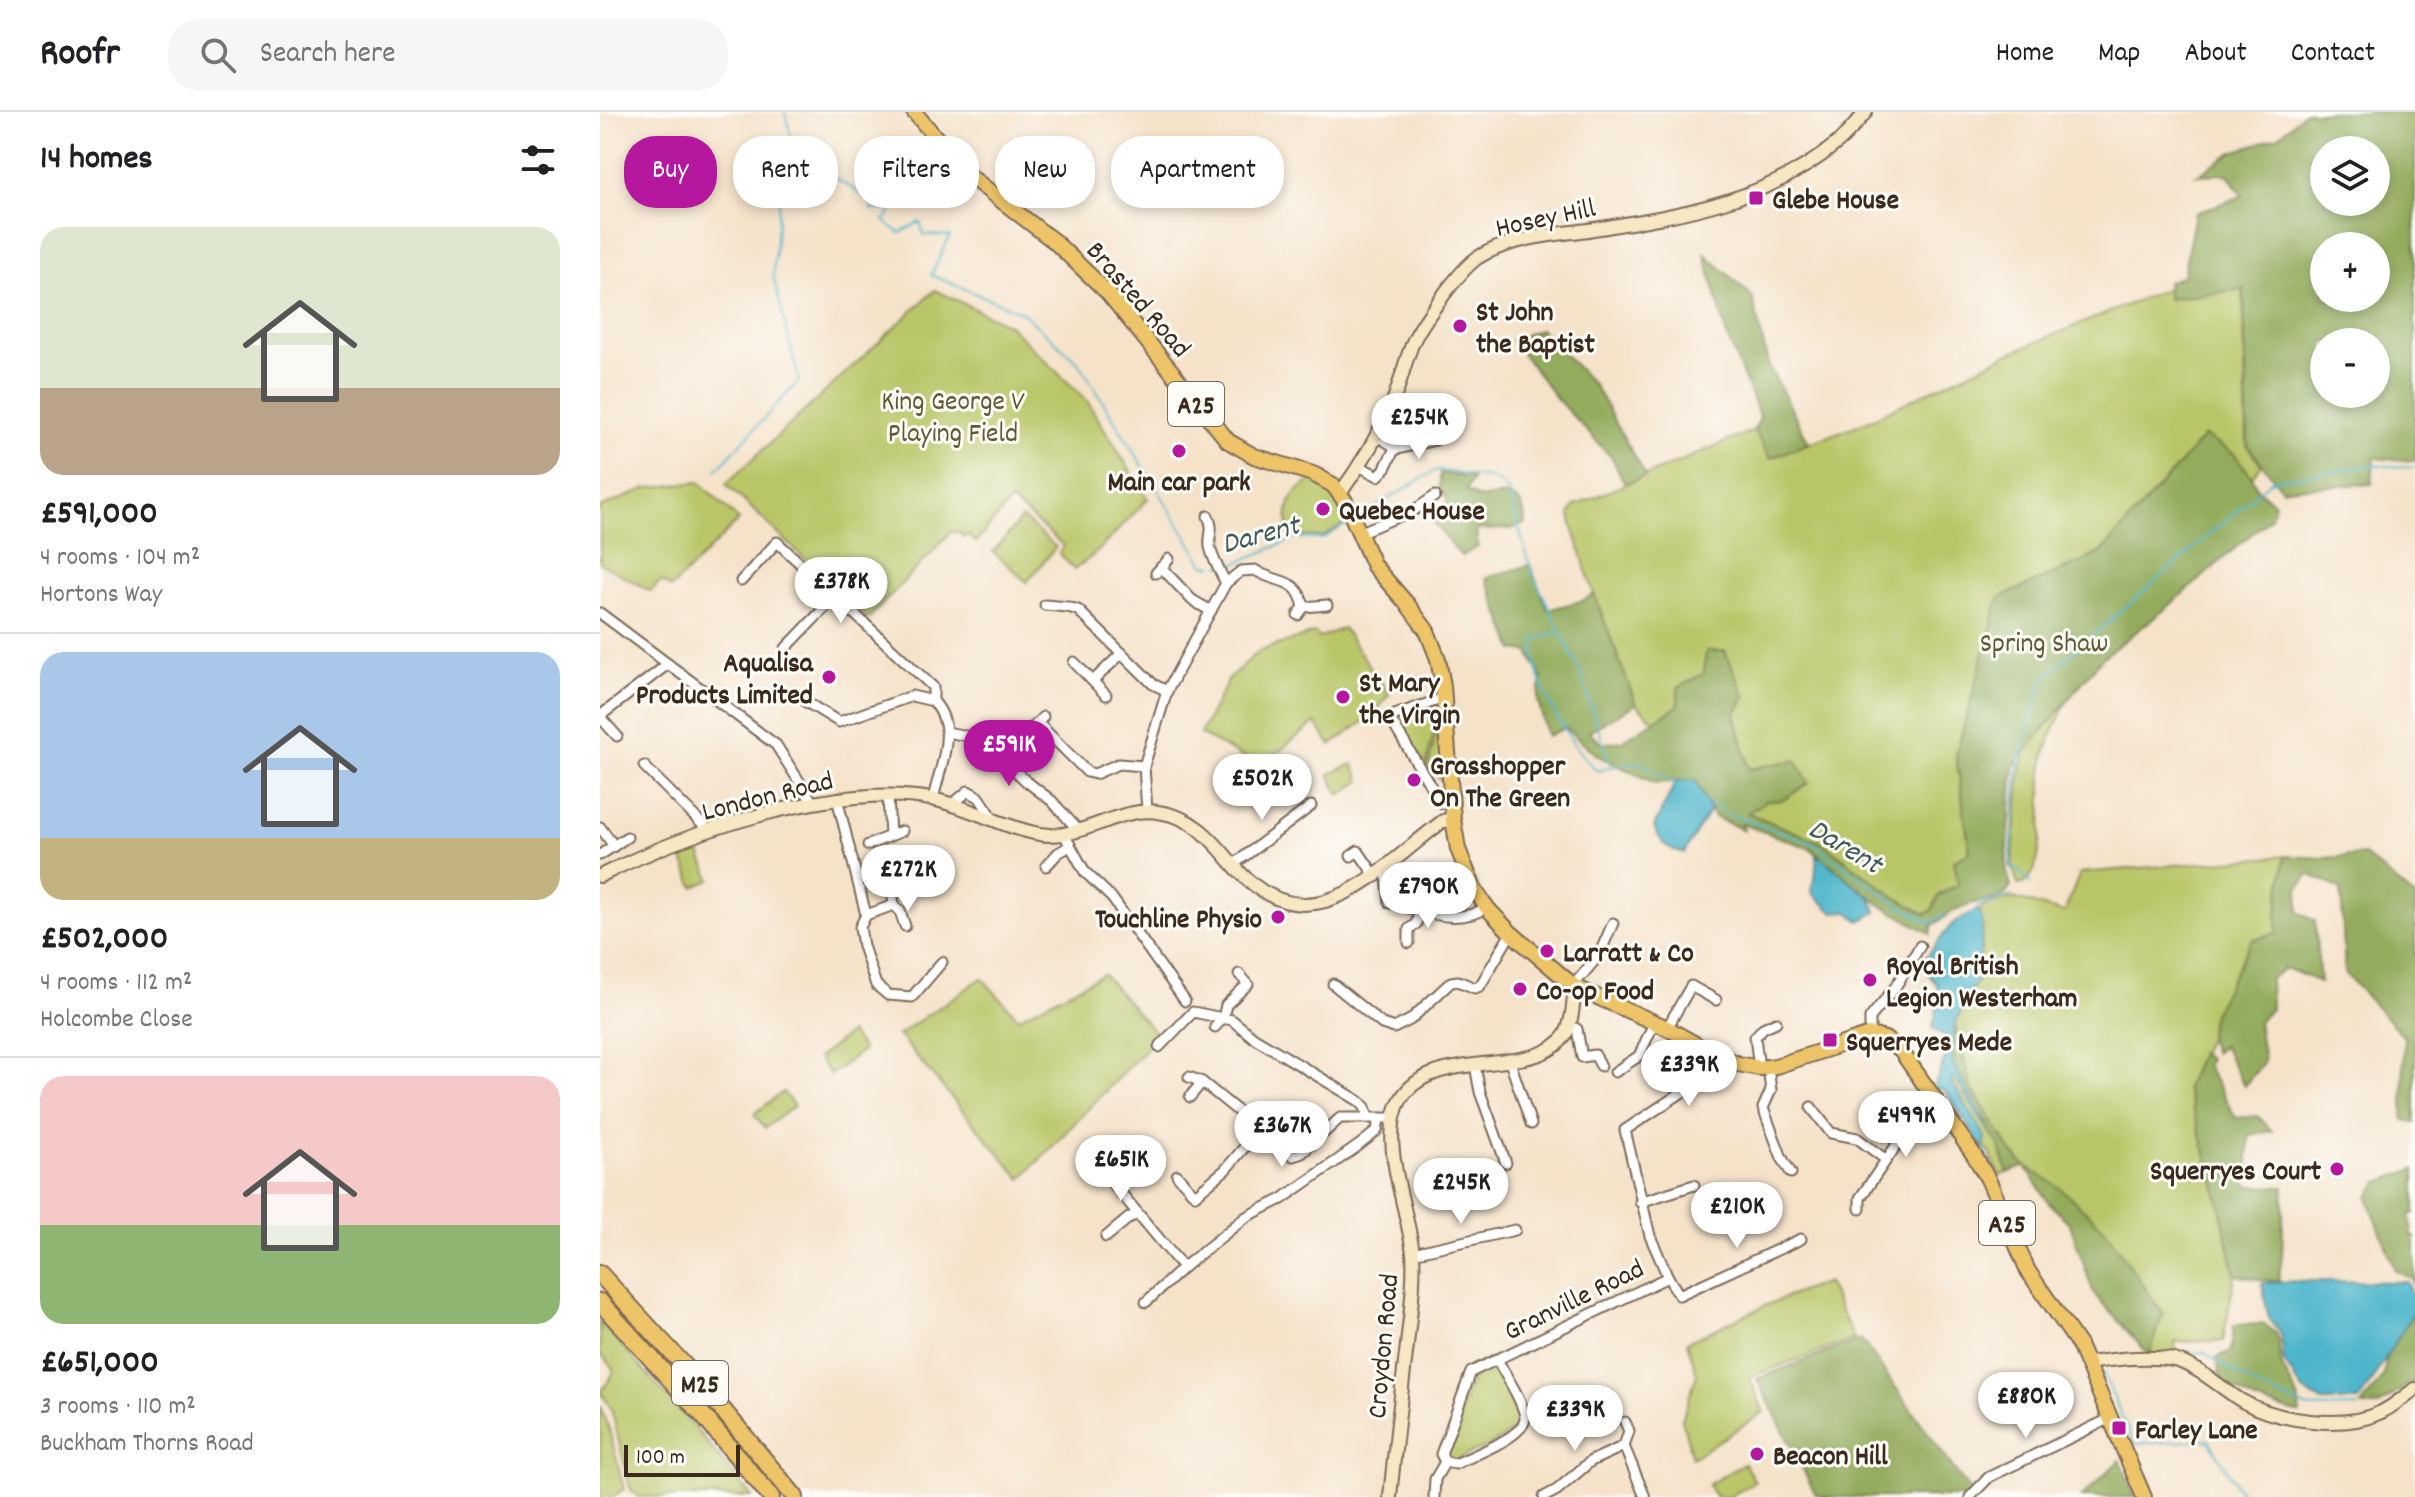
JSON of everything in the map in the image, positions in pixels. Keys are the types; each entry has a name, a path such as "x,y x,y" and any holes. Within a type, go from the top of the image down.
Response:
{"highway":[{"name":"M25","path":"600,1274 702,1385 795,1497"},
{"name":"M25","path":"600,1302 701,1413 771,1497"}],"main road":[{"name":"Brasted Road","path":"914,112 967,174 1055,242 1108,293 1228,441 1254,456 1324,478 1341,492"},
{"name":"Hosey Hill","path":"1341,492 1390,411 1414,340 1475,259 1502,246 1544,236 1659,219 1749,194 1796,172 1838,143 1866,112"},
{"path":"1341,492 1374,566 1427,631 1438,659 1458,849 1474,889 1511,933 1574,986 1660,1025 1727,1061 1763,1068 1870,1035"},
{"name":"London Road","path":"600,876 630,860 709,831 837,798 888,796 933,799 1067,840 1078,830 1147,811 1159,812 1191,822 1211,837 1233,865 1262,893 1291,903 1315,902 1343,894 1381,873 1441,823 1453,819"},
{"path":"1386,1118 1417,1082 1436,1073 1545,1052 1560,1042 1569,1025 1574,986"},
{"name":"A25","path":"1870,1035 1885,1039 1901,1051 1988,1179 2028,1271 2095,1362 2109,1419 2144,1497"},
{"name":"Croydon Road","path":"1386,1118 1413,1253 1413,1292 1390,1497"},
{"path":"2095,1362 2147,1358 2175,1361 2254,1407 2291,1419 2360,1419 2380,1413 2415,1389"}],"street":[{"path":"1375,435 1392,445 1394,450"},
{"path":"1359,466 1378,476 1394,450 1435,440"},
{"path":"1359,533 1416,509 1435,496"},
{"path":"1208,516 1213,527 1209,544 1226,583"},
{"path":"741,581 777,542 933,687 933,701"},
{"path":"1169,559 1158,570 1192,600 1211,611"},
{"path":"1147,811 1144,766 1167,691 1226,583 1241,571 1255,570 1267,579 1291,583 1298,591 1301,611 1327,605"},
{"path":"786,648 835,597"},
{"path":"1045,605 1078,610 1153,684 1167,691"},
{"path":"600,613 776,745 813,803"},
{"path":"1093,681 1122,653"},
{"path":"1074,662 1106,695"},
{"path":"618,735 600,717 668,664"},
{"path":"806,702 839,722 912,696 923,696 933,701 947,721 933,799"},
{"path":"1444,698 1389,717 1441,803 1452,803"},
{"path":"1016,744 1040,720 1087,772 1095,774 1118,764 1144,766"},
{"path":"947,732 981,739 1052,801 1078,830"},
{"path":"644,766 709,831"},
{"path":"888,796 890,836"},
{"path":"837,798 866,915 860,927 863,946 876,985 888,995 912,997 942,962"},
{"path":"1233,865 1311,806"},
{"path":"600,827 614,846"},
{"path":"868,845 902,831"},
{"path":"600,855 627,837"},
{"path":"1046,866 1067,840 1085,872 1112,898 1185,1001"},
{"path":"1355,853 1381,873 1390,903 1435,915 1470,916 1487,907"},
{"path":"890,876 894,905 900,911 905,926"},
{"path":"866,915 894,905"},
{"path":"1409,943 1409,929 1416,924 1420,910"},
{"path":"1574,986 1599,955 1613,923"},
{"path":"1333,984 1382,1024 1394,1028 1410,1020 1451,982 1458,981 1475,988 1480,986 1511,933"},
{"path":"1870,1035 1870,1018 1896,986 1920,946"},
{"path":"1215,1027 1223,1018 1226,1005 1248,984 1239,974"},
{"path":"1615,1072 1639,1056 1691,986 1716,1000"},
{"path":"1159,1047 1193,1012 1232,1020 1253,1037 1359,1101 1365,1107 1368,1118"},
{"path":"1776,1022 1763,1028 1755,1037 1763,1068 1772,1085 1763,1108 1791,1173"},
{"path":"1569,1025 1577,1029 1582,1057 1595,1055 1601,1066"},
{"path":"1715,1055 1690,1087 1625,1130 1640,1202 1655,1251 1679,1295 1801,1239"},
{"path":"1509,1059 1531,1124"},
{"path":"1475,1065 1500,1159"},
{"path":"1189,1077 1202,1082 1288,1153 1298,1156 1340,1118 1386,1118"},
{"path":"1190,1097 1202,1082"},
{"path":"1860,1209 1860,1198 1909,1127 1941,1106"},
{"path":"1811,1107 1831,1133 1857,1138 1885,1159"},
{"path":"1146,1302 1246,1217 1282,1199 1358,1146 1377,1131 1386,1118"},
{"path":"1857,1138 1858,1124"},
{"path":"1177,1175 1195,1195 1225,1170 1260,1129"},
{"path":"1105,1174 1185,1266"},
{"path":"1640,1202 1694,1185"},
{"path":"1106,1237 1130,1217 1140,1217"},
{"path":"1413,1253 1515,1230"},
{"name":"Granville Road","path":"1497,1359 1524,1416 1523,1427 1515,1435 1455,1464 1445,1462 1441,1454 1468,1376 1474,1370 1668,1277"},
{"path":"1970,1497 1988,1478 2109,1419"},
{"path":"1625,1422 1629,1431 1624,1446 1645,1497"},
{"path":"1548,1496 1591,1461 1624,1446"},
{"path":"1434,1497 1435,1479 1445,1462"}],"green space":[{"path":"2305,112 2415,112 2415,461 2374,458 2372,484 2282,489 2248,446 2244,289 2168,299 2167,282 2183,276 2195,213 2242,196 2228,174 2197,175 2233,152 2279,136"},
{"path":"1705,254 1752,296 1768,364 1809,443 1770,458 1754,430 1760,418 1727,336"},
{"path":"2168,288 2168,298 2243,289 2247,446 2261,465 2252,477 2234,454 2204,436 2101,553 1999,598 1956,755 1970,852 1958,885 1939,895 1932,910 1925,914 1894,896 1822,843 1747,813 1766,801 1783,800 1796,760 1749,769 1735,715 1745,696 1725,652 1704,673 1678,688 1678,706 1654,721 1636,704 1594,594 1572,524 1570,514 1574,506 1754,430 1770,458 1863,423 2005,355"},
{"name":"King George V Playing Field","path":"935,290 1009,325 1087,401 1148,499 1096,553 1074,570 1059,553 1064,546 1011,501 976,542 968,535 964,538 959,532 951,532 868,619 726,484"},
{"path":"1540,329 1594,385 1646,476 1625,484 1612,458 1557,399 1512,340"},
{"name":"Spring Shaw","path":"2204,436 2234,454 2258,490 2275,503 2271,517 2168,607 2102,658 2014,766 2006,869 2011,886 2002,896 1966,905 1952,912 1932,926 1931,934 1879,904 1810,848 1742,824 1744,830 1714,817 1695,780 1655,783 1598,756 1565,728 1547,736 1538,700 1542,679 1529,652 1514,650 1486,578 1530,565 1548,610 1594,594 1636,704 1589,731 1602,744 1622,741 1678,706 1678,688 1704,673 1706,651 1725,651 1745,696 1735,715 1749,769 1796,760 1809,783 1783,800 1766,801 1748,813 1822,843 1894,896 1925,914 1932,910 1939,895 1958,885 1954,860 1970,852 1956,755 1999,598 2101,553"},
{"path":"1440,473 1473,478 1466,491 1481,499 1506,496 1518,500 1525,524 1510,529 1476,530 1478,547 1461,556 1431,520 1446,508 1447,499 1440,489"},
{"path":"1315,478 1332,491 1349,521 1323,537 1288,536 1290,502 1298,490"},
{"path":"699,482 739,520 671,588 662,581 650,591 600,563 600,508 647,488"},
{"path":"1022,518 1056,547 1027,582 993,552"},
{"path":"1343,628 1389,694 1363,722 1331,745 1315,723 1260,766 1200,734 1230,677 1259,651 1315,633 1319,638"},
{"path":"2070,695 2045,756 2041,833 2035,868 2028,880 2018,885 2012,866 2021,768 2028,747"},
{"path":"1437,704 1439,707 1426,766 1397,719"},
{"path":"1440,715 1442,743 1438,746 1442,747 1446,776 1439,779 1437,775 1431,775 1428,768"},
{"path":"1353,764 1361,781 1340,795 1329,774"},
{"path":"697,846 711,880 694,887 680,853"},
{"path":"2364,855 2415,897 2415,1123 2403,1119 2404,1037 2345,973 2341,889 2309,874 2298,889 2299,912 2315,921 2320,982 2285,968 2270,979 2271,1009 2258,1022 2264,1062 2244,1086 2223,1046 2214,1053 2208,1038 2213,1014 2252,940 2277,933 2285,856 2324,858"},
{"path":"2285,856 2277,933 2252,940 2213,1014 2208,1038 2186,1088 2214,1179 2235,1275 2223,1341 2175,1342 2176,1352 2149,1355 2163,1314 2025,1166 2000,1176 1989,1151 1984,1150 1946,1092 1939,1088 1933,1090 1947,1053 1944,1036 1955,1025 1969,993 1978,981 1983,922 1979,911 1986,905 2014,898 2064,913 2080,873"},
{"path":"1103,974 1158,1036 1021,1179 898,1035 982,978 1018,1018"},
{"path":"1955,1025 1971,1087 2010,1150 2025,1166 2008,1173 1999,1145 1976,1112 1989,1124 1977,1109 1952,1062"},
{"path":"850,1033 863,1050 830,1075 818,1058"},
{"path":"2200,1053 2209,1059 2206,1065 2236,1118 2258,1116 2272,1131 2249,1135 2247,1186 2284,1187 2278,1282 2235,1275 2214,1179 2186,1088"},
{"path":"783,1092 794,1106 765,1128 754,1114"},
{"path":"2025,1166 2059,1187 2103,1227 2163,1314 2149,1355 2094,1294 2070,1224 2049,1203"},
{"path":"2415,1169 2415,1213 2410,1215 2412,1236 2415,1237 2415,1286 2413,1280 2395,1270 2368,1198 2379,1182"},
{"path":"1827,1282 1854,1339 1749,1377 1764,1412 1692,1458 1682,1419 1697,1374 1687,1342 1771,1303"},
{"path":"2415,1314 2415,1380 2378,1406 2361,1406 2384,1375 2391,1327"},
{"path":"600,1322 691,1423 752,1497 638,1497 630,1488 611,1408 601,1392 614,1368 600,1354"},
{"path":"2264,1324 2277,1334 2282,1367 2298,1397 2300,1414 2255,1401 2221,1381 2217,1358 2231,1351 2234,1325"},
{"path":"1861,1339 1974,1497 1821,1497 1815,1493 1757,1379"},
{"path":"1489,1368 1501,1375 1509,1388 1520,1416 1518,1424 1503,1438 1453,1461 1445,1453 1472,1378"},
{"path":"600,1406 624,1489 613,1497 600,1497"},
{"path":"2120,1460 2135,1497 2081,1497"},
{"path":"1744,1463 1755,1482 1729,1497 1716,1497 1708,1485"}],"water":[{"path":"1695,780 1710,810 1684,853 1665,845 1654,827 1676,781"},
{"path":"1817,854 1871,898 1876,912 1860,921 1847,911 1833,912 1813,894 1811,888"},
{"path":"1979,911 1983,922 1978,981 1968,993 1954,1028 1952,1062 1990,1130 1956,1080 1953,1078 1951,1081 1985,1136 1985,1151 1946,1092 1939,1088 1933,1090 1947,1053 1944,1036 1933,1028 1939,999 1937,984 1920,965 1952,924"},
{"path":"2407,1282 2415,1299 2415,1310 2359,1401 2321,1401 2303,1391 2284,1362 2281,1334 2269,1318 2262,1283"}],"waterway":[{"name":"Darent","path":"785,112 795,152 873,202 871,210 894,208 884,221 900,233 920,222 924,235 950,236 931,275 1023,313 1079,363 1205,566 1213,565"},
{"path":"717,469 799,381 773,275 779,208"},
{"path":"2030,883 2019,871 2010,867 2018,767 2043,679 2272,480 2376,465 2415,468"},
{"name":"Darent","path":"1360,516 1436,470 1494,479 1508,491 1532,573 1579,669 1611,767 1639,762 1676,784"},
{"name":"Darent","path":"1219,565 1234,564 1296,538 1323,539 1347,524"},
{"path":"1560,632 1535,639 1538,672 1544,691 1564,729 1587,760 1598,771 1610,767"},
{"name":"Darent","path":"1706,801 1730,815 1812,842 1902,907 1931,923 1945,914"},
{"path":"1975,911 1979,906 2011,896"},
{"name":"Darent","path":"1984,1149 2015,1224"},
{"name":"Darent","path":"2083,1339 2095,1356"},
{"path":"2174,1355 2203,1352 2258,1387 2308,1408 2358,1407"},
{"name":"Darent","path":"2100,1366 2134,1444 2209,1440 2243,1497"}],"place":[{"name":"Glebe House","path":"1756,198"},
{"name":"St John the Baptist","path":"1460,326"},
{"name":"Main car park","path":"1179,451"},
{"name":"Quebec House","path":"1323,509"},
{"name":"Aqualisa Products Limited","path":"829,677"},
{"name":"St Mary the Virgin","path":"1343,697"},
{"name":"Grasshopper On The Green","path":"1414,780"},
{"name":"Touchline Physio","path":"1278,917"},
{"name":"Larratt & Co","path":"1547,951"},
{"name":"Royal British Legion Westerham","path":"1870,980"},
{"name":"Co-op Food","path":"1520,989"},
{"name":"Squerryes Mede","path":"1830,1040"},
{"name":"Squerryes Court","path":"2337,1169"},
{"name":"Farley Lane","path":"2119,1428"},
{"name":"Beacon Hill","path":"1757,1454"}]}
